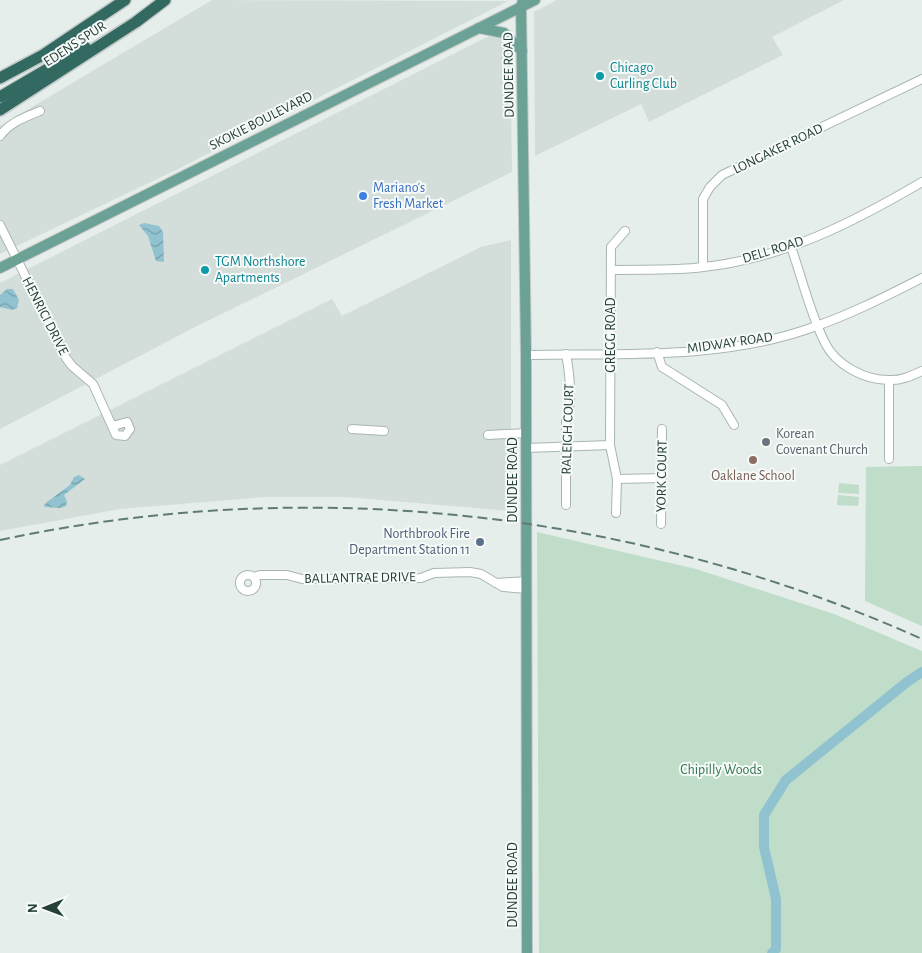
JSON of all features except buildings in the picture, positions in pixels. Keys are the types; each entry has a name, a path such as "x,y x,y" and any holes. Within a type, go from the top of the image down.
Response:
{"highway":[{"path":"0,78 43,54 125,0"},
{"path":"0,97 159,0"},
{"name":"EDENS SPUR","path":"0,110 136,22 165,0"}],"main road":[{"name":"SKOKIE BOULEVARD","path":"0,268 479,28 520,2 536,0"},
{"name":"DUNDEE ROAD","path":"520,2 526,355 527,953"},
{"path":"479,28 504,33 522,52"}],"street":[{"name":"LONGAKER ROAD","path":"703,268 703,199 710,186 722,175 922,78"},
{"path":"0,136 4,130 19,120 40,111"},
{"name":"DELL ROAD","path":"611,270 703,268 792,247 875,209 922,182"},
{"name":"HENRICI DRIVE","path":"0,225 66,358 72,366 93,384 113,426"},
{"name":"GREGG ROAD","path":"616,513 616,479 610,445 611,247 626,230"},
{"path":"792,247 825,344 836,358 849,368 866,376 889,380 906,378 922,371"},
{"name":"MIDWAY ROAD","path":"526,355 657,352 712,349 743,344 803,331 896,292 922,278"},
{"path":"657,352 662,367 722,405 734,425"},
{"name":"RALEIGH COURT","path":"566,354 569,369 570,410 566,421 566,505"},
{"path":"889,380 889,459"},
{"path":"352,429 384,431"},
{"name":"YORK COURT","path":"661,524 662,429"},
{"path":"488,434 526,433"},
{"path":"526,448 610,445"},
{"path":"616,479 662,478"},
{"name":"BALLANTRAE DRIVE","path":"254,578 260,575 287,575 302,580 421,578 434,573 470,572 481,574 504,587 527,585"}],"shaded area":[{"path":"212,0 508,1 178,169 0,254 0,126"},
{"path":"557,0 844,0 772,37 783,55 649,122 641,104 535,156 534,12"},
{"path":"498,35 510,42 512,172 197,326 0,429 0,283 487,37"},
{"path":"511,240 511,511 345,497 264,497 120,509 0,531 0,465 332,299 342,316 481,247"}],"green space":[{"path":"922,466 922,626 865,601 866,467"},
{"path":"839,483 859,485 859,494 838,493"},
{"path":"838,495 859,497 858,506 837,505"},
{"name":"Chipilly Woods","path":"537,532 696,569 834,614 922,651 922,953 539,953"}],"water":[{"path":"144,223 159,226 163,232 164,262 156,261 148,236 139,225"},
{"path":"7,289 13,289 19,300 17,308 12,310 0,307 0,295"},
{"path":"79,475 85,479 64,495 67,501 66,506 61,508 45,507 44,505 47,502 70,485 74,477"}],"waterway":[{"path":"772,953 776,949 776,899 764,847 764,815 786,780 922,672"}],"railway":[{"path":"0,540 117,520 234,509 352,508 469,516 585,534 700,560 812,595 922,639"}],"place":[{"name":"Chicago Curling Club","path":"600,76"},
{"name":"Mariano's Fresh Market","path":"363,196"},
{"name":"TGM Northshore Apartments","path":"205,270"},
{"name":"Korean Covenant Church","path":"766,442"},
{"name":"Oaklane School","path":"753,460"},
{"name":"Northbrook Fire Department Station 11","path":"480,542"}]}
